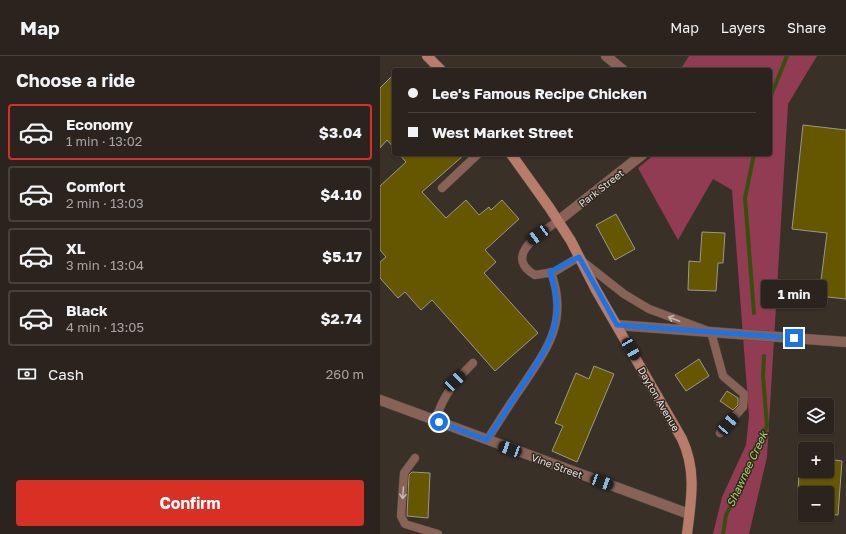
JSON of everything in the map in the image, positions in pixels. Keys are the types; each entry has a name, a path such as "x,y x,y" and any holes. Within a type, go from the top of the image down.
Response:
{"main road":[{"path":"431,57 439,68"},
{"name":"Dayton Avenue","path":"512,156 558,221 686,448 692,478 687,534"}],"street":[{"path":"606,56 621,68"},
{"name":"Park Street","path":"558,221 640,156"},
{"path":"617,325 846,342"},
{"name":"Vine Street","path":"380,400 689,514"}],"lane":[{"path":"442,188 476,156"},
{"path":"558,221 531,240 523,252 522,262 526,270 535,275 550,272 580,259 624,294 649,309 711,332 723,376 744,394 743,407 720,433"},
{"path":"487,440 551,340 558,311 556,286 550,272"},
{"path":"435,421 440,404 448,390 473,363"},
{"path":"416,458 404,473 401,516 405,524 438,534"}],"shaded area":[{"path":"689,56 817,56 788,104 767,457 749,534 713,534 722,497 746,445 749,416 732,190 713,179 678,240 638,168 653,156 772,156 772,68 681,68"}],"building":[{"path":"392,76 392,146 387,140 380,148 380,88"},
{"path":"803,125 846,130 846,299 819,296 827,233 792,229"},
{"path":"401,156 463,156 422,192 446,218 466,200 479,215 489,207 491,210 502,200 519,219 485,250 496,262 484,273 538,333 495,371 432,300 421,310 405,292 398,298 380,278 380,262 386,257 380,250 380,186 406,162"},
{"path":"616,214 635,249 615,260 596,225"},
{"path":"702,232 725,233 723,263 718,263 716,291 688,290 689,261 700,262"},
{"path":"699,359 709,376 686,391 675,375"},
{"path":"594,366 614,374 577,462 552,451 563,426 555,423 576,373 589,379"},
{"path":"727,391 738,398 738,405 733,410 720,401"},
{"path":"834,460 842,461 838,515 834,515 834,486 798,486 799,478 834,478"},
{"path":"412,472 430,473 428,518 407,516 409,475"}],"waterway":[{"name":"Shawnee Creek","path":"772,93 787,56"},
{"name":"Shawnee Creek","path":"754,156 745,198 754,313"},
{"name":"Shawnee Creek","path":"723,534 726,515 745,478 767,426 763,376 764,356"}],"route":[{"path":"439,422 487,440 545,352 551,340 558,311 558,300 556,286 550,272 554,272 579,257 596,290 617,325 794,338"}]}
